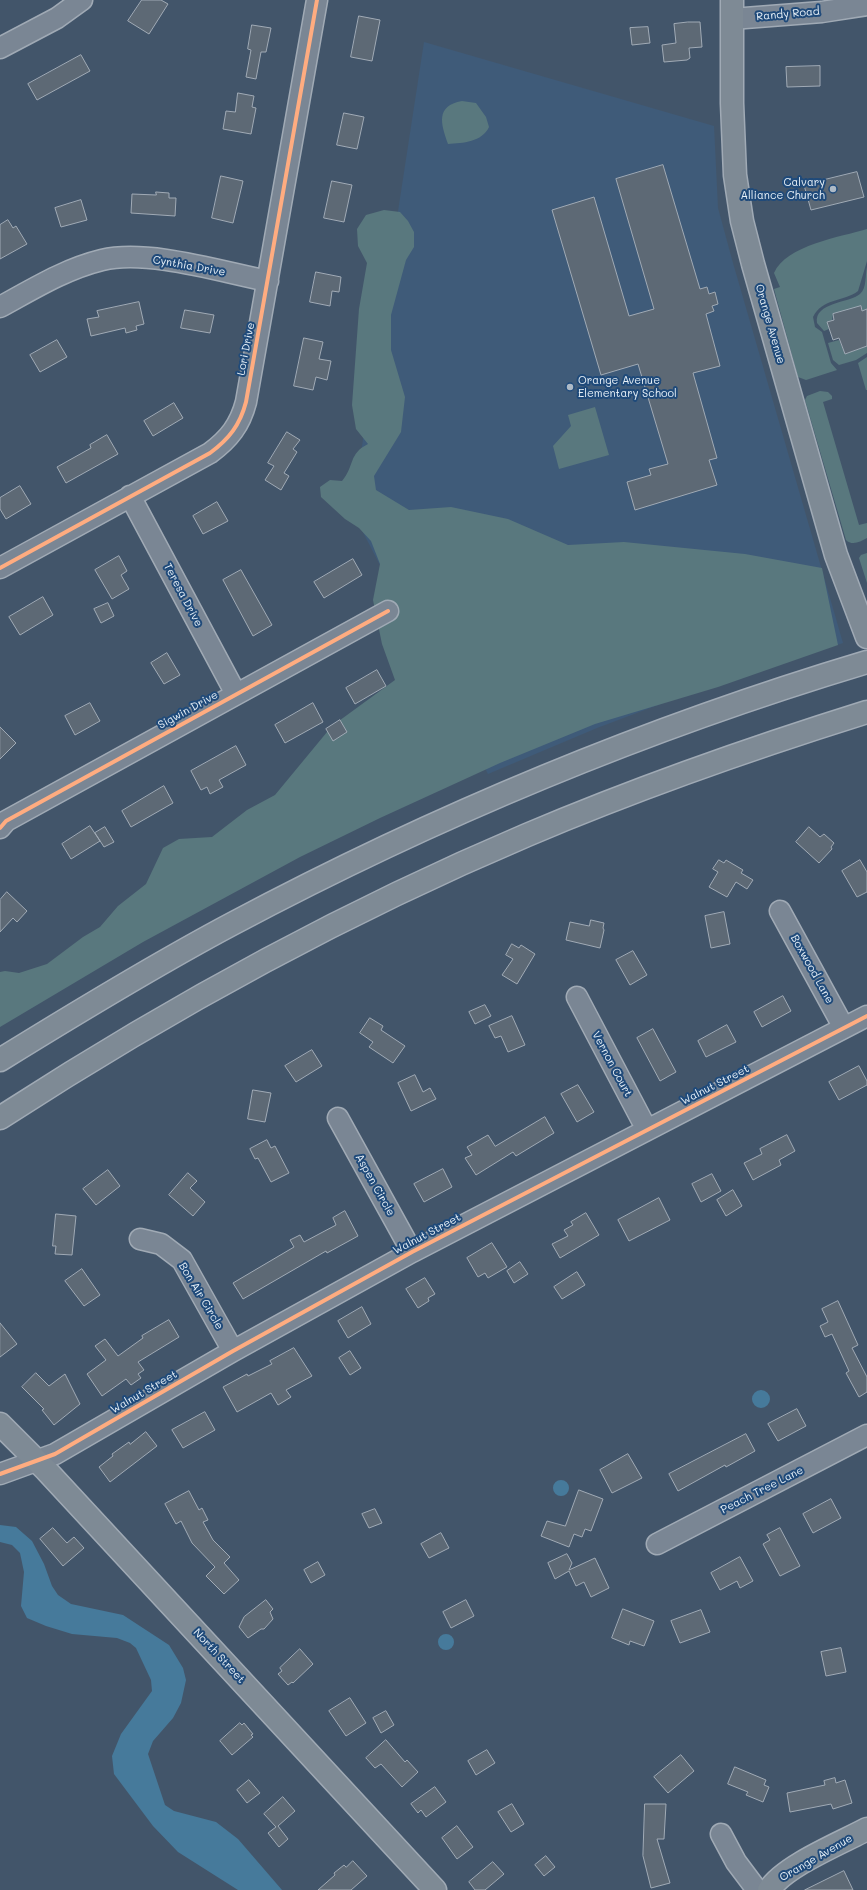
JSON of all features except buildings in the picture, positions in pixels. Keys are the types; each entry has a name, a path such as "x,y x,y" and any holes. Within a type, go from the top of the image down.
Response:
{"main road":[{"name":"Orange Avenue","path":"732,9 732,103 736,175 742,221 836,555 867,637"},
{"path":"0,1060 132,980 230,925 423,829 521,786 620,746 729,707 860,664"},
{"path":"0,1118 93,1058 229,979 326,928 425,880 525,836 635,792 736,754 867,712"},
{"name":"North Street","path":"0,1424 36,1460 435,1890"},
{"name":"Orange Avenue","path":"769,1890 782,1876 800,1864 867,1829"}],"street":[{"path":"0,48 57,18 82,0"},
{"name":"Lori Drive","path":"0,568 210,453 236,429 246,402 317,0"},
{"name":"Randy Road","path":"732,9 822,12 867,5"},
{"name":"Cynthia Drive","path":"0,307 61,274 104,260 133,257 164,259 268,281"},
{"name":"Teresa Drive","path":"130,496 236,694"},
{"name":"Sigwin Drive","path":"2,821 388,612"},
{"name":"Boxwood Lane","path":"780,911 844,1028"},
{"name":"Vernon Court","path":"577,997 647,1130"},
{"name":"Walnut Street","path":"0,1474 55,1454 234,1351 412,1252 867,1016"},
{"name":"Aspen Circle","path":"338,1118 412,1252"},
{"name":"Bon Air Circle","path":"140,1240 161,1244 182,1260 234,1351"},
{"name":"Peach Tree Lane","path":"657,1544 867,1435"},
{"path":"721,1834 736,1862 757,1890"}],"shaded area":[{"name":"Orange Avenue Elementary School","path":"424,42 714,126 718,208 843,643 703,688 597,728 488,774 352,511"},
{"path":"757,1390 765,1390 770,1395 768,1406 765,1408 757,1408 752,1403 752,1395"},
{"path":"558,1480 564,1480 569,1485 567,1494 564,1496 558,1496 553,1491 553,1485"},
{"path":"0,1525 16,1527 32,1541 44,1564 52,1586 58,1595 71,1604 123,1615 169,1645 183,1668 186,1680 181,1703 173,1718 153,1741 148,1754 165,1805 174,1811 216,1822 238,1839 282,1890 238,1890 178,1852 153,1826 114,1774 112,1756 121,1734 152,1691 151,1680 136,1648 130,1643 117,1638 72,1634 27,1618 21,1606 24,1572 20,1553 12,1545 0,1542"},
{"path":"443,1634 449,1634 454,1639 452,1648 449,1650 443,1650 438,1645 438,1639"}],"green space":[{"path":"462,101 476,103 486,117 489,127 482,136 477,139 448,144 443,130 442,117 447,107 453,103"},
{"path":"384,210 400,212 408,221 414,232 414,247 406,260 391,315 391,350 405,397 401,432 374,476 376,490 409,510 451,507 508,519 568,545 624,542 745,554 822,568 838,645 718,687 595,724 500,763 380,818 300,857 143,942 0,1027 0,972 5,971 19,973 47,964 83,937 100,927 118,906 146,884 163,848 179,839 212,837 247,810 275,795 332,726 395,680 382,644 373,600 380,564 371,541 359,528 345,519 321,497 320,487 330,480 342,481 349,470 354,456 368,444 356,429 352,405 359,309 367,263 358,246 357,229 366,215"},
{"path":"867,229 867,261 858,291 822,306 813,317 815,327 822,332 831,363 837,370 806,380 798,377 774,289 780,287 774,273 780,263 790,255 802,249 829,239"},
{"path":"867,267 867,309 862,311 861,306 833,314 832,320 827,322 829,329 824,331 817,323 818,316 821,311 827,307 860,294 865,285"},
{"path":"839,340 845,354 867,346 867,353 856,360 839,365 833,360 828,343"},
{"path":"867,357 867,390 866,390 858,363"},
{"path":"820,391 828,392 832,396 832,399 823,402 859,525 867,523 867,538 856,543 851,543 846,540 805,400 807,396"},
{"path":"595,407 609,455 559,469 553,446 571,426 568,415"},
{"path":"867,553 867,583 859,558 861,555"}],"cycle path":[{"path":"0,568 210,453 228,437 241,418 246,402 317,0"},
{"path":"0,828 6,821 388,611"},
{"path":"0,1474 55,1454 233,1351 412,1252 867,1016"}],"place":[{"name":"Calvary Alliance Church","path":"833,189"},
{"name":"Orange Avenue Elementary School","path":"570,387"}]}
